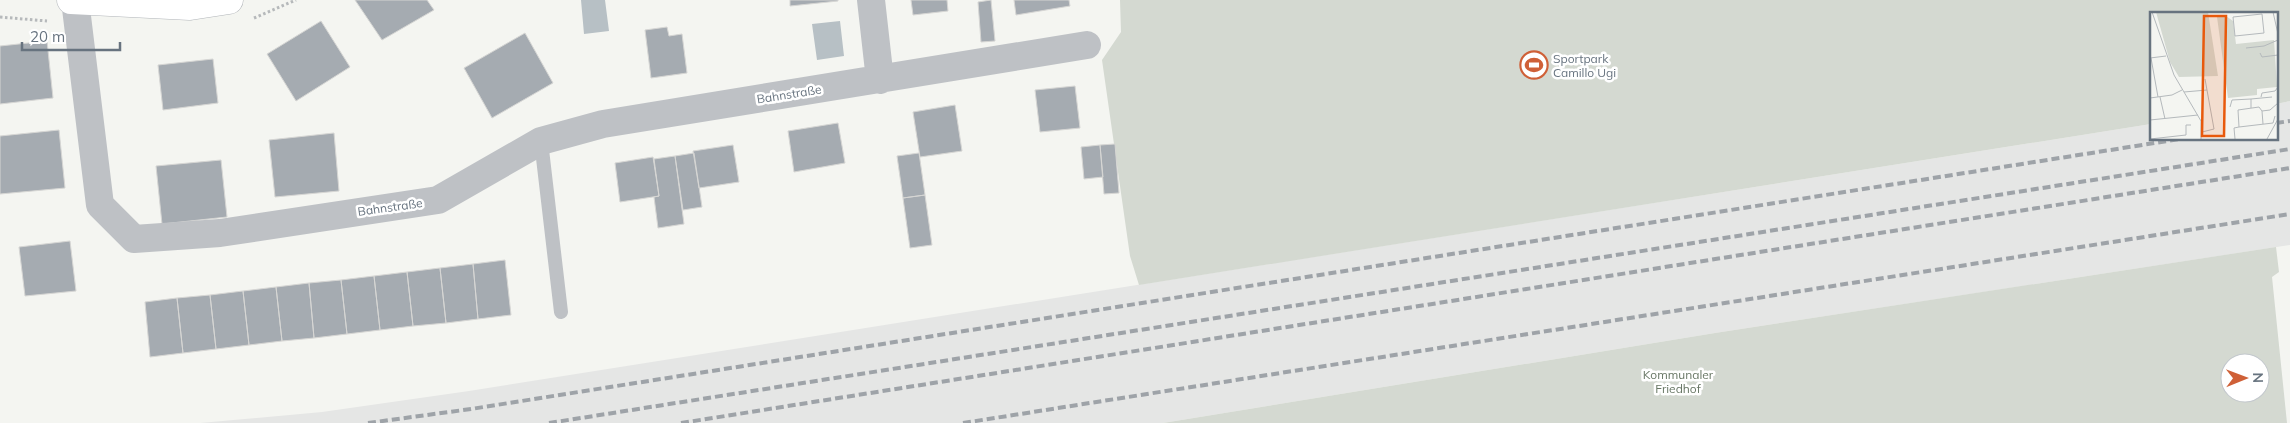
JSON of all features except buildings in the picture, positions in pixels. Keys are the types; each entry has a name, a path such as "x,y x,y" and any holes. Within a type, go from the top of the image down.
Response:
{"street":[{"path":"71,0 190,6 229,0"},
{"name":"Bahnstraße","path":"75,0 100,205 134,240 220,232 438,200 541,142 603,124 1087,45"},
{"path":"871,0 880,80"}],"lane":[{"path":"541,142 561,312"}],"shaded area":[{"path":"581,0 605,0 609,31 584,34"},
{"path":"840,21 844,56 817,60 812,24"},
{"path":"2290,101 2290,245 1715,333 1163,423 200,423 322,412 469,391 2150,124 2150,140 2278,140 2278,104"}],"green space":[{"path":"1120,0 2290,0 2290,101 2278,104 2278,12 2150,12 2150,124 1139,285 1130,256 1102,60 1121,32"},
{"name":"Kommunaler Friedhof","path":"2276,247 2279,272 2272,277 2287,423 1163,423 1715,333"}],"railway":[{"path":"2278,123 2290,121"},
{"path":"368,423 471,409 2174,140"},
{"path":"549,423 2290,149"},
{"path":"681,423 2290,168"},
{"path":"963,423 2290,214"}],"place":[{"name":"Sportpark Camillo Ugi","path":"1534,65"}]}
